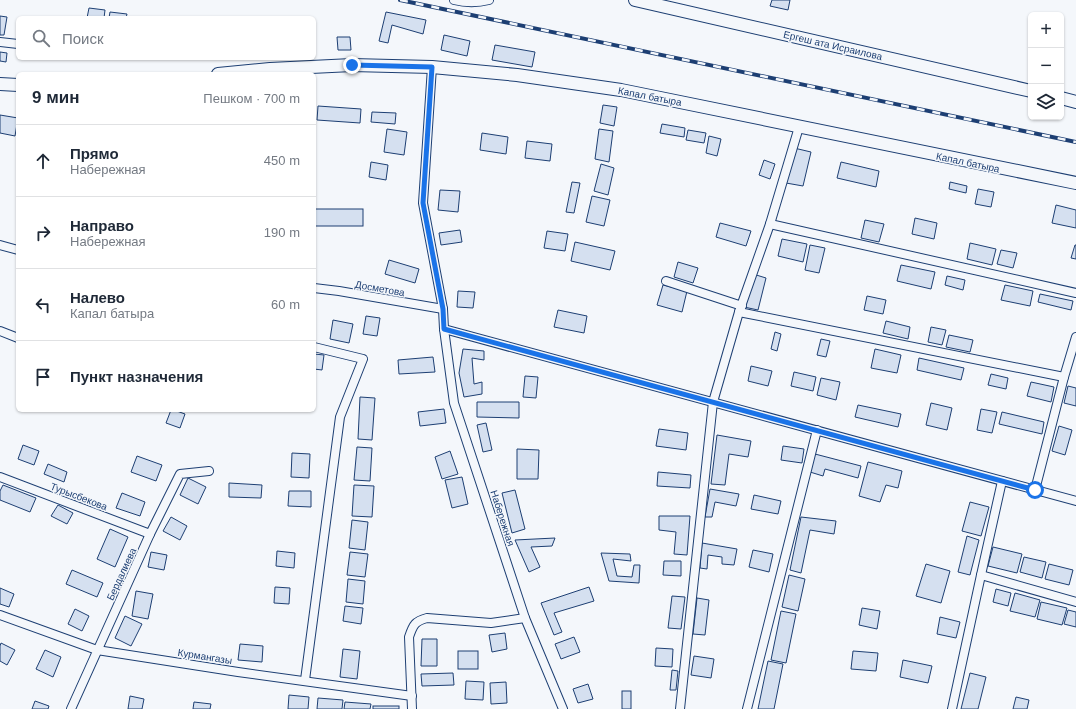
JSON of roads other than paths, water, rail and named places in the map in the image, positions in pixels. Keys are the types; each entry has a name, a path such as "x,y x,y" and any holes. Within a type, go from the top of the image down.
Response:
{"main road":[{"name":"Ергеш ата Исраилова","path":"635,0 659,3 1028,90"},
{"name":"Капал батыра","path":"239,72 352,65 432,67 517,74 621,90 1076,183"},
{"path":"0,84 16,85"},
{"path":"1064,99 1076,102"}],"street":[{"path":"454,0 461,2 478,2 489,0"},
{"path":"0,42 16,44"},
{"name":"Набережная","path":"432,67 423,203 443,309 444,329 454,403 525,618 563,709"},
{"path":"680,709 714,402 740,309 770,224 799,127"},
{"path":"770,224 1076,293"},
{"path":"0,245 16,249"},
{"path":"666,281 740,309 1064,377"},
{"name":"Досметова","path":"316,288 443,309"},
{"path":"444,329 1076,501"},
{"path":"0,331 16,337"},
{"path":"1035,490 1064,377 1076,337"},
{"path":"305,680 340,417 363,359 316,347"},
{"path":"747,709 817,430"},
{"name":"Бердалиева","path":"72,709 150,534 180,474 209,471"},
{"name":"Турысбекова","path":"0,477 150,534"},
{"path":"952,709 1002,481"},
{"path":"981,576 1076,602"},
{"name":"Курмангазы","path":"0,615 97,650 238,672 305,680 412,696"},
{"path":"412,709 409,637 412,628 418,620 427,618 491,623 525,618"}],"railway":[{"path":"400,0 1076,142"}]}
